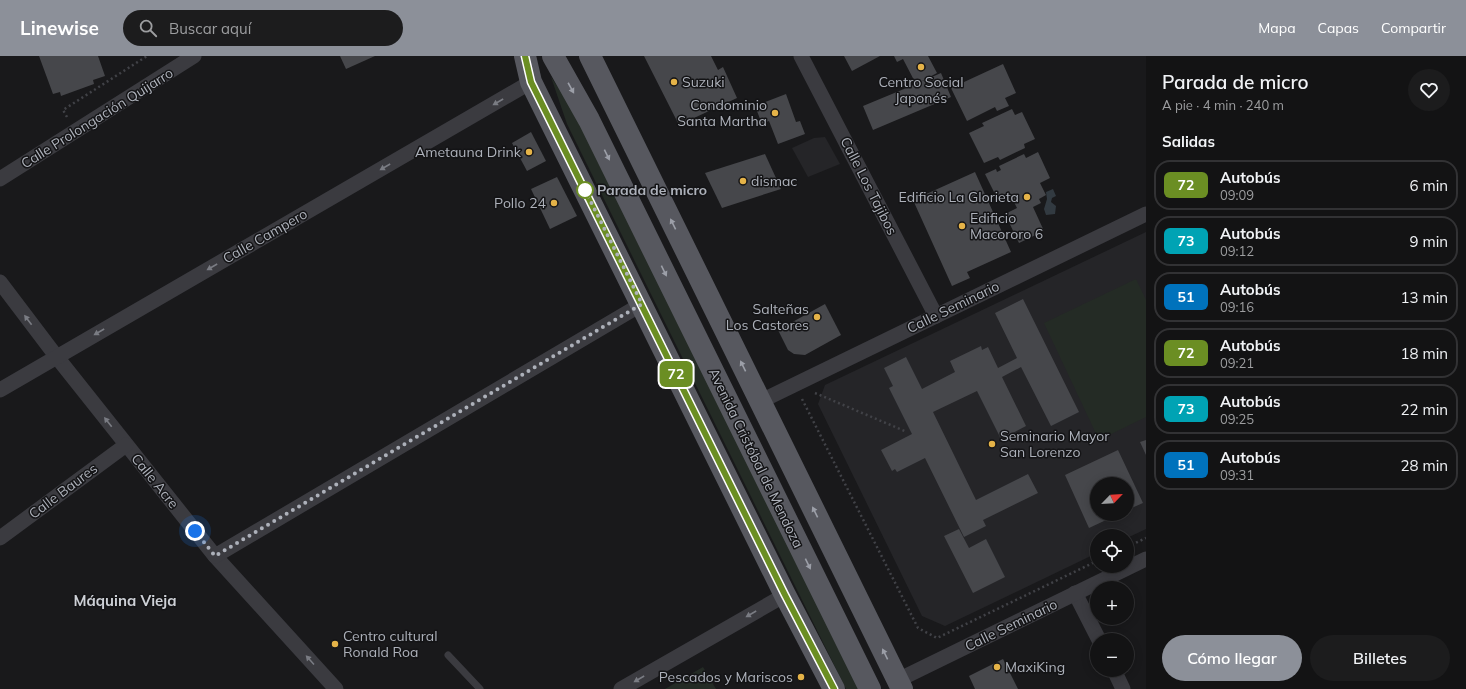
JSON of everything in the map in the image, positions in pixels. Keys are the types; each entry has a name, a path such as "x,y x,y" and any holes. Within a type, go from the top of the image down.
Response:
{"main road":[{"path":"518,56 528,71 785,595 834,689"},
{"name":"Avenida Cristóbal de Mendoza","path":"553,56 589,120 870,689"},
{"name":"Avenida Cristóbal de Mendoza","path":"590,56 900,684"},
{"path":"604,56 615,105"}],"street":[{"name":"Calle Prolongación Quijarro","path":"0,179 194,56"},
{"name":"Calle Los Tajibos","path":"802,56 936,316"},
{"name":"Calle Campero","path":"0,390 528,71"},
{"name":"Calle Seminario","path":"760,401 1146,214"},
{"name":"Calle Acre","path":"0,282 56,356 215,556 336,689"},
{"path":"215,556 642,304"},
{"name":"Calle Baures","path":"0,538 126,445"},
{"name":"Calle Seminario","path":"900,684 1146,559"},
{"path":"1075,594 1095,633"},
{"path":"621,689 785,595"},
{"path":"1117,677 1123,689"}],"lane":[{"path":"448,655 480,689"}],"path":[{"path":"76,132 63,110 147,56"},
{"path":"794,384 907,432"},
{"path":"794,384 918,628 937,638 1090,564"},
{"path":"1134,544 1146,538"}],"shaded area":[{"path":"551,77 572,108 863,689 846,689 567,124"},
{"path":"825,137 840,164 808,177 792,148 814,138"},
{"path":"1053,189 1056,196 1052,198 1051,202 1056,206 1055,214 1046,215 1044,209 1047,199 1046,192"},
{"name":"Seminario Mayor San Lorenzo","path":"1146,232 1146,529 1134,535 1134,529 1090,529 1090,556 945,626 922,616 818,404 825,385"},
{"path":"1136,279 1146,300 1146,417 1099,440 1044,323"},
{"path":"703,667 716,689 665,689"}],"building":[{"path":"39,56 98,56 105,76 93,80 94,84 61,96 60,92 53,94"},
{"path":"340,56 375,56 346,69"},
{"path":"644,56 711,56 718,70 723,67 737,98 679,125"},
{"name":"Centro Social Japonés","path":"844,56 880,56 852,71"},
{"path":"894,56 928,56 937,73 920,82 941,73 951,97 873,130 863,106 916,84 903,59 897,62"},
{"path":"1003,64 1016,93 1005,98 1009,106 997,111 995,107 967,121 951,88"},
{"name":"Condominio Santa Martha","path":"786,94 796,122 800,121 805,134 778,144 769,121 762,124 755,106"},
{"path":"1012,109 1015,115 1022,112 1035,139 1024,144 1025,148 1000,160 998,157 984,163 969,133 984,126 982,123"},
{"name":"Ametauna Drink","path":"531,132 546,161 527,171 512,143"},
{"name":"Edificio La Glorieta","path":"1038,152 1050,178 1040,183 1046,195 1039,199 1041,203 1033,207 1044,231 1019,243 1005,214 1017,208 1011,196 999,202 985,174 996,169 997,172 1001,170 999,166 1024,154 1026,158"},
{"name":"dismac","path":"765,154 781,189 722,208 705,173"},
{"name":"Edificio Macororo 6","path":"975,172 1011,252 967,272 970,278 952,286 913,200"},
{"name":"Pollo 24","path":"557,177 577,216 550,229 531,189"},
{"path":"1023,299 1079,412 1051,426 1021,367 1002,377 1026,426 1001,439 977,391 933,412 976,500 1028,474 1038,493 983,520 986,526 964,537 925,458 897,472 895,469 892,471 881,450 912,434 889,388 893,386 884,368 906,357 922,389 955,372 950,361 981,346 982,350 988,347 998,368 1017,358 995,313"},
{"name":"Salteñas Los Castores","path":"825,304 841,335 805,355 794,354 788,350 778,330"},
{"path":"1146,440 1146,455 1140,442"},
{"path":"1118,450 1131,477 1090,477 1090,521 1104,521 1089,528 1065,475"},
{"path":"1134,484 1143,503 1134,507"},
{"path":"959,529 969,548 986,539 1005,577 973,593 944,536"},
{"name":"MaxiKing","path":"1003,659 1018,689 975,689 969,676"}],"bus line":[{"name":"72","path":"525,56 528,75 531,82 785,595 834,689"}],"place":[{"name":"Centro Social Japonés","path":"921,67"},
{"name":"Suzuki","path":"674,82"},
{"name":"Condominio Santa Martha","path":"775,113"},
{"name":"Ametauna Drink","path":"529,152"},
{"name":"dismac","path":"743,181"},
{"name":"Parada de micro","path":"585,190"},
{"name":"Edificio La Glorieta","path":"1027,197"},
{"name":"Pollo 24","path":"554,203"},
{"name":"Edificio Macororo 6","path":"962,226"},
{"name":"Salteñas Los Castores","path":"817,317"},
{"name":"Seminario Mayor San Lorenzo","path":"992,444"},
{"name":"Centro cultural Ronald Roa","path":"335,644"},
{"name":"MaxiKing","path":"997,667"},
{"name":"Pescados y Mariscos","path":"801,677"}],"district":[{"name":"Máquina Vieja","path":"125,601"}],"route":[{"path":"195,531 215,556 642,304 585,190"}]}
